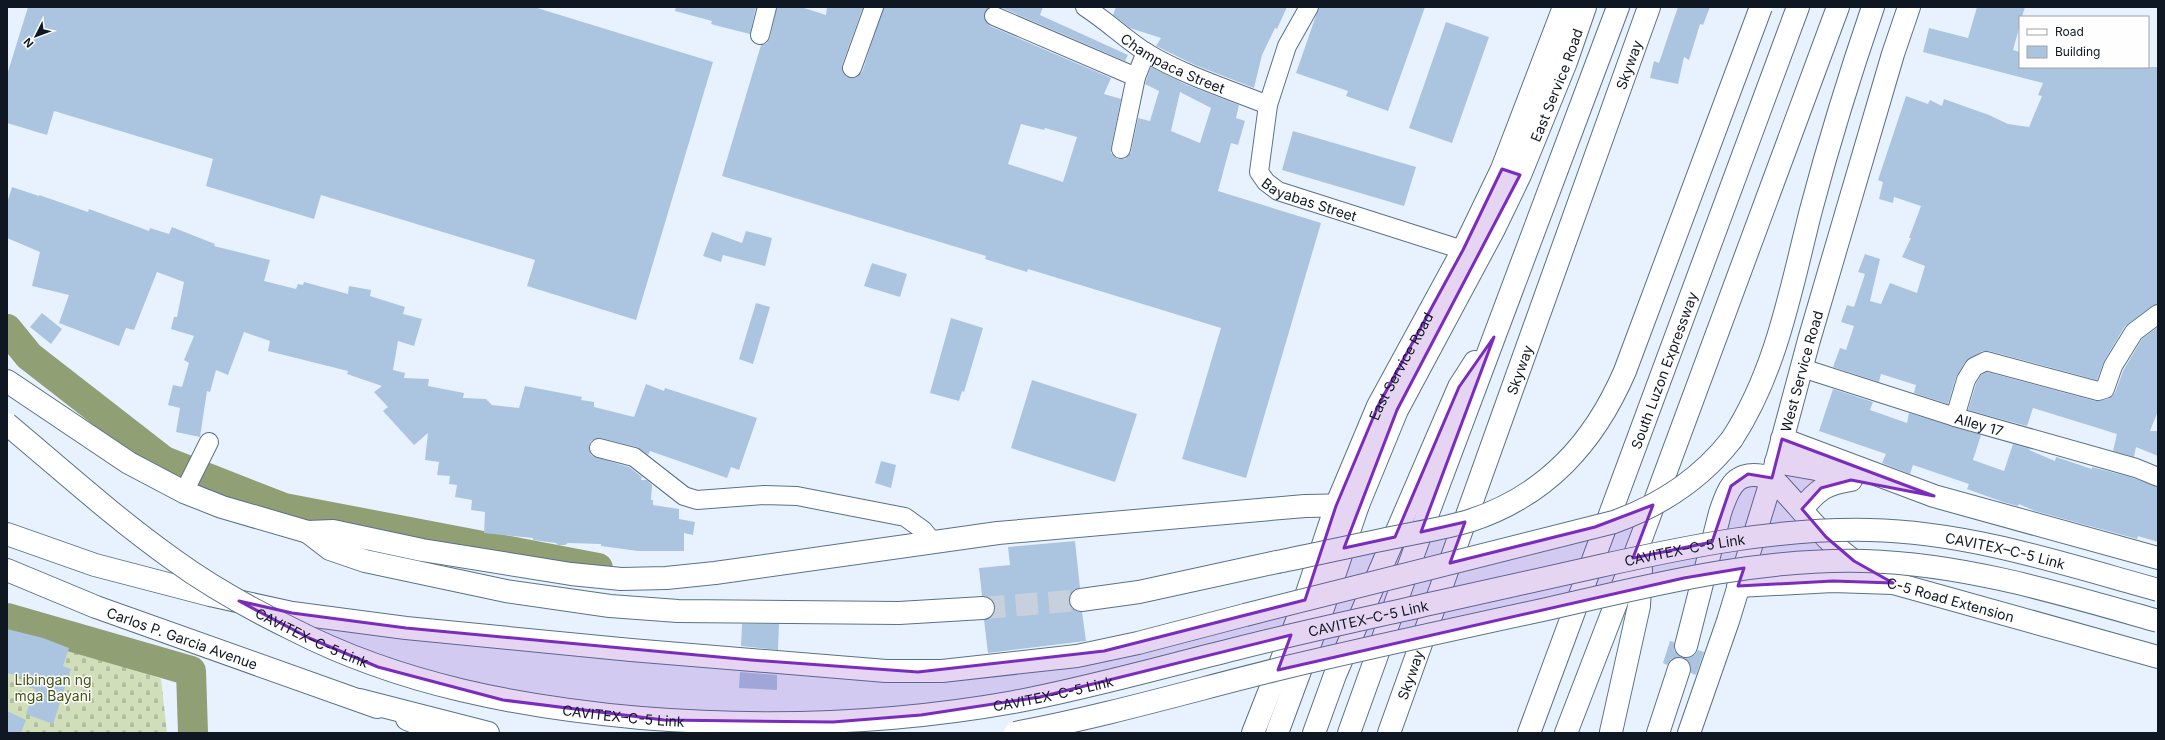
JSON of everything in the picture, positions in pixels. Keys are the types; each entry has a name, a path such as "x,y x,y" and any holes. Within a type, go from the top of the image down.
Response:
{"main road":[{"name":"East Service Road","path":"1277,733 1321,614 1358,505 1397,410 1494,229 1564,7"},
{"name":"East Service Road","path":"1253,733 1302,608 1336,506 1378,406 1463,250 1511,172 1566,62 1585,7"},
{"path":"1349,733 1420,535 1618,7"},
{"name":"Skyway","path":"1389,733 1649,7"},
{"path":"1081,600 1147,590 1450,526 1485,515 1534,490 1557,471 1578,450 1597,426 1608,408 1628,363 1761,7"},
{"name":"South Luzon Expressway","path":"1529,733 1798,7"},
{"path":"1566,733 1642,536 1838,7"},
{"path":"7,534 95,565 210,595 292,612 406,628 631,650 886,671 942,671 1077,656 1138,643 1595,528 1642,510 1686,485 1724,450 1754,400 1779,332 1813,203 1873,7"},
{"name":"West Service Road","path":"1689,733 1738,586 1774,470 1891,61 1909,7"},
{"path":"1314,733 1335,675 1459,387 1470,368 1494,337"},
{"path":"7,381 129,463 188,485 259,519 308,532 333,531 422,550 518,567 621,579 666,578 715,573 932,541 1078,525 1305,506 1358,505"},
{"name":"CAVITEX–C-5 Link","path":"7,424 135,530 177,562 247,606 322,644 378,667 473,694 564,710 664,720 741,723 833,722 921,715 1010,702 1072,690 1340,624 1663,552 1721,541 1797,531 1897,532 1951,539 2064,564 2158,590"},
{"path":"1782,439 1934,496"},
{"path":"1686,646 1720,513 1727,494 1736,480 1742,476 1774,470 1816,469 1851,480 1934,496 2158,558"},
{"path":"1774,470 1802,509 1826,537 1854,561 1893,583"},
{"path":"1802,509 1821,488 1832,483 1851,480"},
{"path":"308,532 330,549 365,561 506,591 610,606 678,611 899,613 983,608"},
{"path":"1611,732 1639,606 1642,536"},
{"name":"CAVITEX–C-5 Link","path":"1015,733 1096,717 1284,668 1625,591 1684,578 1772,564 1810,561 1867,561 1940,569 2021,584 2158,621"},
{"name":"Carlos P. Garcia Avenue","path":"7,570 96,607 359,700"},
{"name":"C-5 Road Extension","path":"1738,586 1833,581 1893,583 2158,657"},
{"path":"1658,733 1679,669"},
{"path":"359,700 441,733"},
{"path":"359,700 488,733"}],"street":[{"path":"760,35 767,7"},
{"path":"852,68 874,7"},
{"name":"Champaca Street","path":"1085,7 1108,13 1146,52 1204,80 1268,105"},
{"name":"Bayabas Street","path":"1309,7 1287,46 1268,105 1259,172 1266,182 1278,191 1463,250"},
{"path":"994,16 1136,77"},
{"path":"1121,149 1136,77 1146,52"},
{"path":"1955,417 1966,380 1974,367 1986,361 2098,391 2105,389 2113,366 2134,332 2158,314"},
{"name":"Alley 17","path":"1802,368 1955,417 2136,468 2158,477"},
{"path":"188,485 206,448"},
{"path":"599,448 634,457 684,496 698,500 764,495 797,496 905,517 923,530 932,541"}],"highlighted area":[{"path":"1502,169 1520,175 1397,410 1344,548 1395,537 1459,387 1494,337 1421,532 1465,522 1450,563 1595,527 1653,505 1633,558 1712,542 1731,486 1748,474 1772,478 1782,439 1934,496 1851,480 1821,488 1802,509 1826,537 1854,561 1893,583 1833,581 1738,586 1744,568 1684,578 1278,670 1291,635 1040,697 921,715 833,722 664,720 503,700 378,667 309,638 239,601 292,613 406,628 751,660 918,672 1104,651 1305,600 1336,506 1378,406 1463,250"}],"green space":[{"name":"Libingan ng mga Bayani","path":"7,622 161,679 167,733 7,733"}],"building":[{"path":"28,7 534,7 713,62 636,320 527,286 535,260 321,195 314,219 206,186 213,159 54,111 47,135 7,123 7,75"},
{"path":"676,7 756,7 750,34 711,24 712,21 675,11"},
{"path":"777,7 801,7 826,15 827,7 863,7 842,65 844,74 853,78 862,72 884,7 989,7 985,12 984,17 990,26 1111,78 1104,94 1121,99 1111,147 1111,153 1118,159 1125,159 1131,152 1138,118 1150,121 1159,91 1145,84 1151,67 1187,85 1239,105 1236,118 1245,121 1238,145 1231,143 1218,191 1321,223 1246,478 1182,459 1221,328 1028,269 1027,272 985,259 986,256 722,176 761,45 767,43 770,38","holes":["1180,92 1211,108 1200,143 1171,131","1021,124 1044,130 1045,128 1077,137 1063,182 1008,164"]},
{"path":"1000,7 1043,7 1040,15 1128,55 1125,61"},
{"path":"1116,7 1287,7 1277,29 1275,28 1262,55 1254,88 1195,65 1156,46 1161,38 1130,28 1113,15"},
{"path":"1319,7 1425,7 1388,111 1346,96 1348,91 1296,73"},
{"path":"1678,7 1710,7 1703,25 1700,24 1689,60 1684,57 1678,84 1650,78 1654,61 1659,63"},
{"path":"1977,7 2025,7 2022,16 2019,16 2019,29 2013,50 2019,52 2019,68 2158,67 2158,304 2152,306 2125,326 2104,361 2097,380 1989,351 1982,351 1965,362 1956,377 1948,404 1914,393 1916,385 1881,374 1879,382 1833,367 1840,348 1846,350 1854,326 1841,322 1847,305 1854,307 1865,274 1858,272 1865,254 1880,259 1870,301 1881,304 1890,283 1917,293 1925,266 1902,257 1911,238 1909,238 1921,206 1894,197 1893,203 1879,199 1883,182 1878,180 1906,96 1928,104 1930,100 1942,106 1944,99 1989,115 2008,124 2029,127 2042,96 2038,95 2043,83 1923,52 1929,28 1968,38"},
{"path":"1446,22 1489,37 1452,143 1409,128"},
{"path":"1293,131 1416,167 1404,206 1282,170"},
{"path":"12,187 88,212 89,209 149,231 150,228 169,234 172,227 215,244 214,246 270,260 264,281 296,289 298,284 303,285 304,282 348,294 349,286 371,290 370,296 405,307 403,314 422,319 414,346 398,341 393,370 405,373 404,378 429,379 428,386 464,393 463,398 486,399 492,405 519,408 525,386 582,397 581,400 594,402 594,407 634,417 646,384 664,391 665,388 757,418 739,470 731,467 727,478 650,451 648,455 637,447 601,438 591,441 589,450 592,456 629,467 642,477 641,480 647,480 652,485 651,500 653,500 653,505 679,509 679,519 695,522 693,535 684,533 684,551 638,551 601,546 601,544 568,543 565,545 558,545 556,543 533,540 533,538 484,533 485,512 471,510 472,500 455,497 457,485 449,484 450,476 437,475 439,462 425,460 428,433 414,445 383,411 388,407 374,392 382,386 347,374 348,371 268,351 270,341 244,332 228,375 216,370 210,392 207,391 200,437 176,432 180,408 168,405 173,385 182,387 189,363 184,360 194,336 171,329 174,317 177,317 184,282 157,272 134,330 126,328 119,346 59,323 69,295 32,286 40,252 7,238 7,203"},
{"path":"746,231 772,238 765,266 723,255 721,262 703,256 712,232 742,243"},
{"path":"872,263 907,274 900,297 864,286"},
{"path":"756,303 770,307 753,364 739,359"},
{"path":"42,313 62,329 51,344 30,327"},
{"path":"951,318 983,328 964,392 962,391 959,401 930,393"},
{"path":"2158,327 2158,411 2150,431 2158,431 2158,456 2136,447 2134,457 2113,451 2117,434 2033,408 2027,426 1968,410 1976,384 1981,375 1987,372 2095,401 2108,399 2115,393 2123,371 2142,339"},
{"path":"1032,380 1137,414 1115,482 1011,448"},
{"path":"1833,389 1873,402 1870,410 1907,423 1909,413 1981,435 1973,460 2004,471 2013,444 2030,449 2029,450 2055,461 2056,457 2092,469 2092,467 2130,477 2158,487 2158,542 2138,536 2137,539 2035,511 2019,504 2018,506 2003,502 1967,489 1969,484 1913,465 1910,474 1882,463 1886,454 1819,431"},
{"path":"881,461 896,465 891,488 875,483"},
{"path":"1075,541 1080,588 1073,590 1069,601 1071,608 1082,612 1086,641 988,653 984,620 994,614 995,607 989,597 982,596 979,568 1010,565 1008,547"},
{"path":"742,624 779,624 778,650 741,646"},
{"path":"7,629 43,638 69,648 63,666 71,669 53,724 26,714 35,689 20,685 23,677 7,673"},
{"path":"1670,641 1674,642 1674,650 1681,657 1671,659 1667,665 1663,663"},
{"path":"1698,650 1704,652 1696,675 1691,673 1691,666 1685,658 1695,655"},
{"path":"740,672 777,675 777,690 739,688"},
{"path":"7,711 26,720 21,733 7,733"}],"waterway":[{"path":"7,329 29,356 164,461 284,508 598,568"},
{"path":"7,618 191,671 193,733"}],"tunnel":[{"path":"983,608 1081,600"}]}
